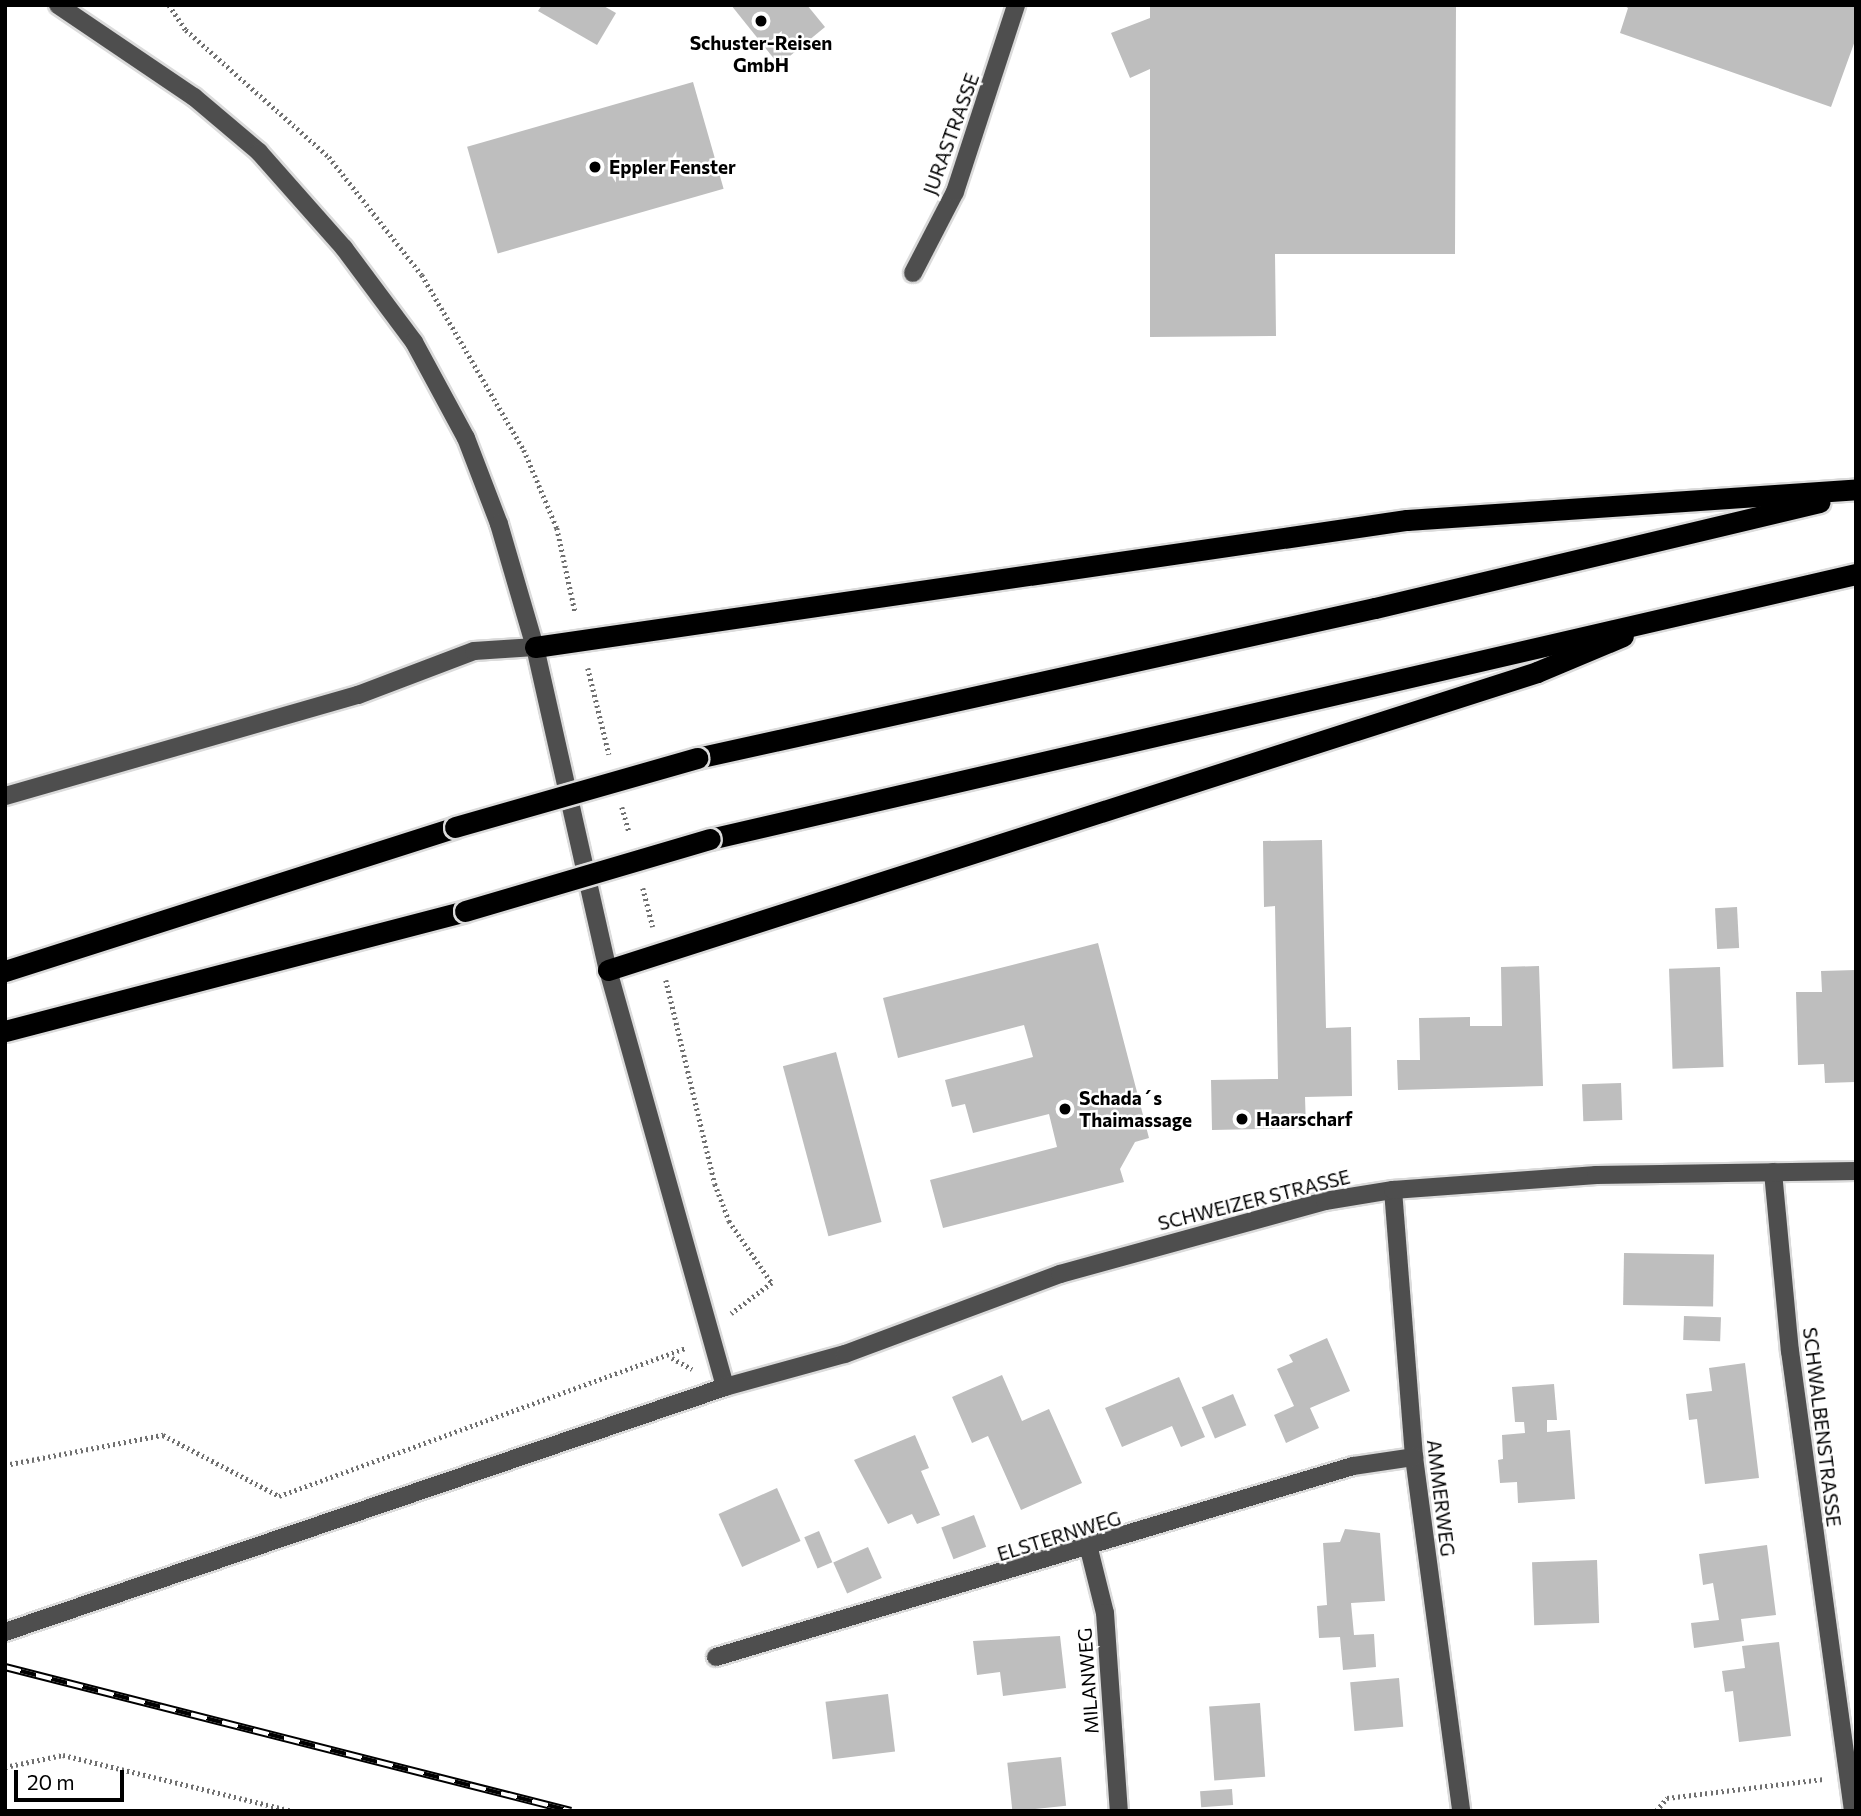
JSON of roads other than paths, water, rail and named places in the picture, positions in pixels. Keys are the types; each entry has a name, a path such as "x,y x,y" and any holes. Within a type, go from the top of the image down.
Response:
{"highway":[{"path":"535,647 1407,520 1856,491"},
{"path":"5,971 455,827 697,758 1375,608 1856,491"},
{"path":"5,1031 465,911 709,839 1856,574"},
{"path":"608,970 1537,673 1675,614"}],"street":[{"path":"58,5 194,97 259,152 368,279 414,342 466,438 499,524 535,647 608,970 725,1387"},
{"name":"JURASTRASSE","path":"913,273 955,192 1016,5"},
{"path":"5,796 358,695 474,651 535,647"},
{"name":"SCHWEIZER STRASSE","path":"5,1632 725,1387 845,1353 1060,1274 1325,1201 1393,1190 1596,1175 1856,1171"},
{"name":"SCHWALBENSTRASSE","path":"1773,1172 1790,1351 1853,1811"},
{"name":"AMMERWEG","path":"1393,1190 1414,1457 1461,1811"},
{"name":"ELSTERNWEG","path":"716,1657 1089,1549 1353,1466 1414,1457"},
{"name":"MILANWEG","path":"1089,1549 1105,1613 1119,1811"}],"railway":[{"path":"5,1667 571,1811"}],"place":[{"name":"Schuster-Reisen GmbH","path":"761,21"},
{"name":"Eppler Fenster","path":"595,167"},
{"name":"Schada´s Thaimassage","path":"1065,1109"},
{"name":"Haarscharf","path":"1242,1119"}]}
